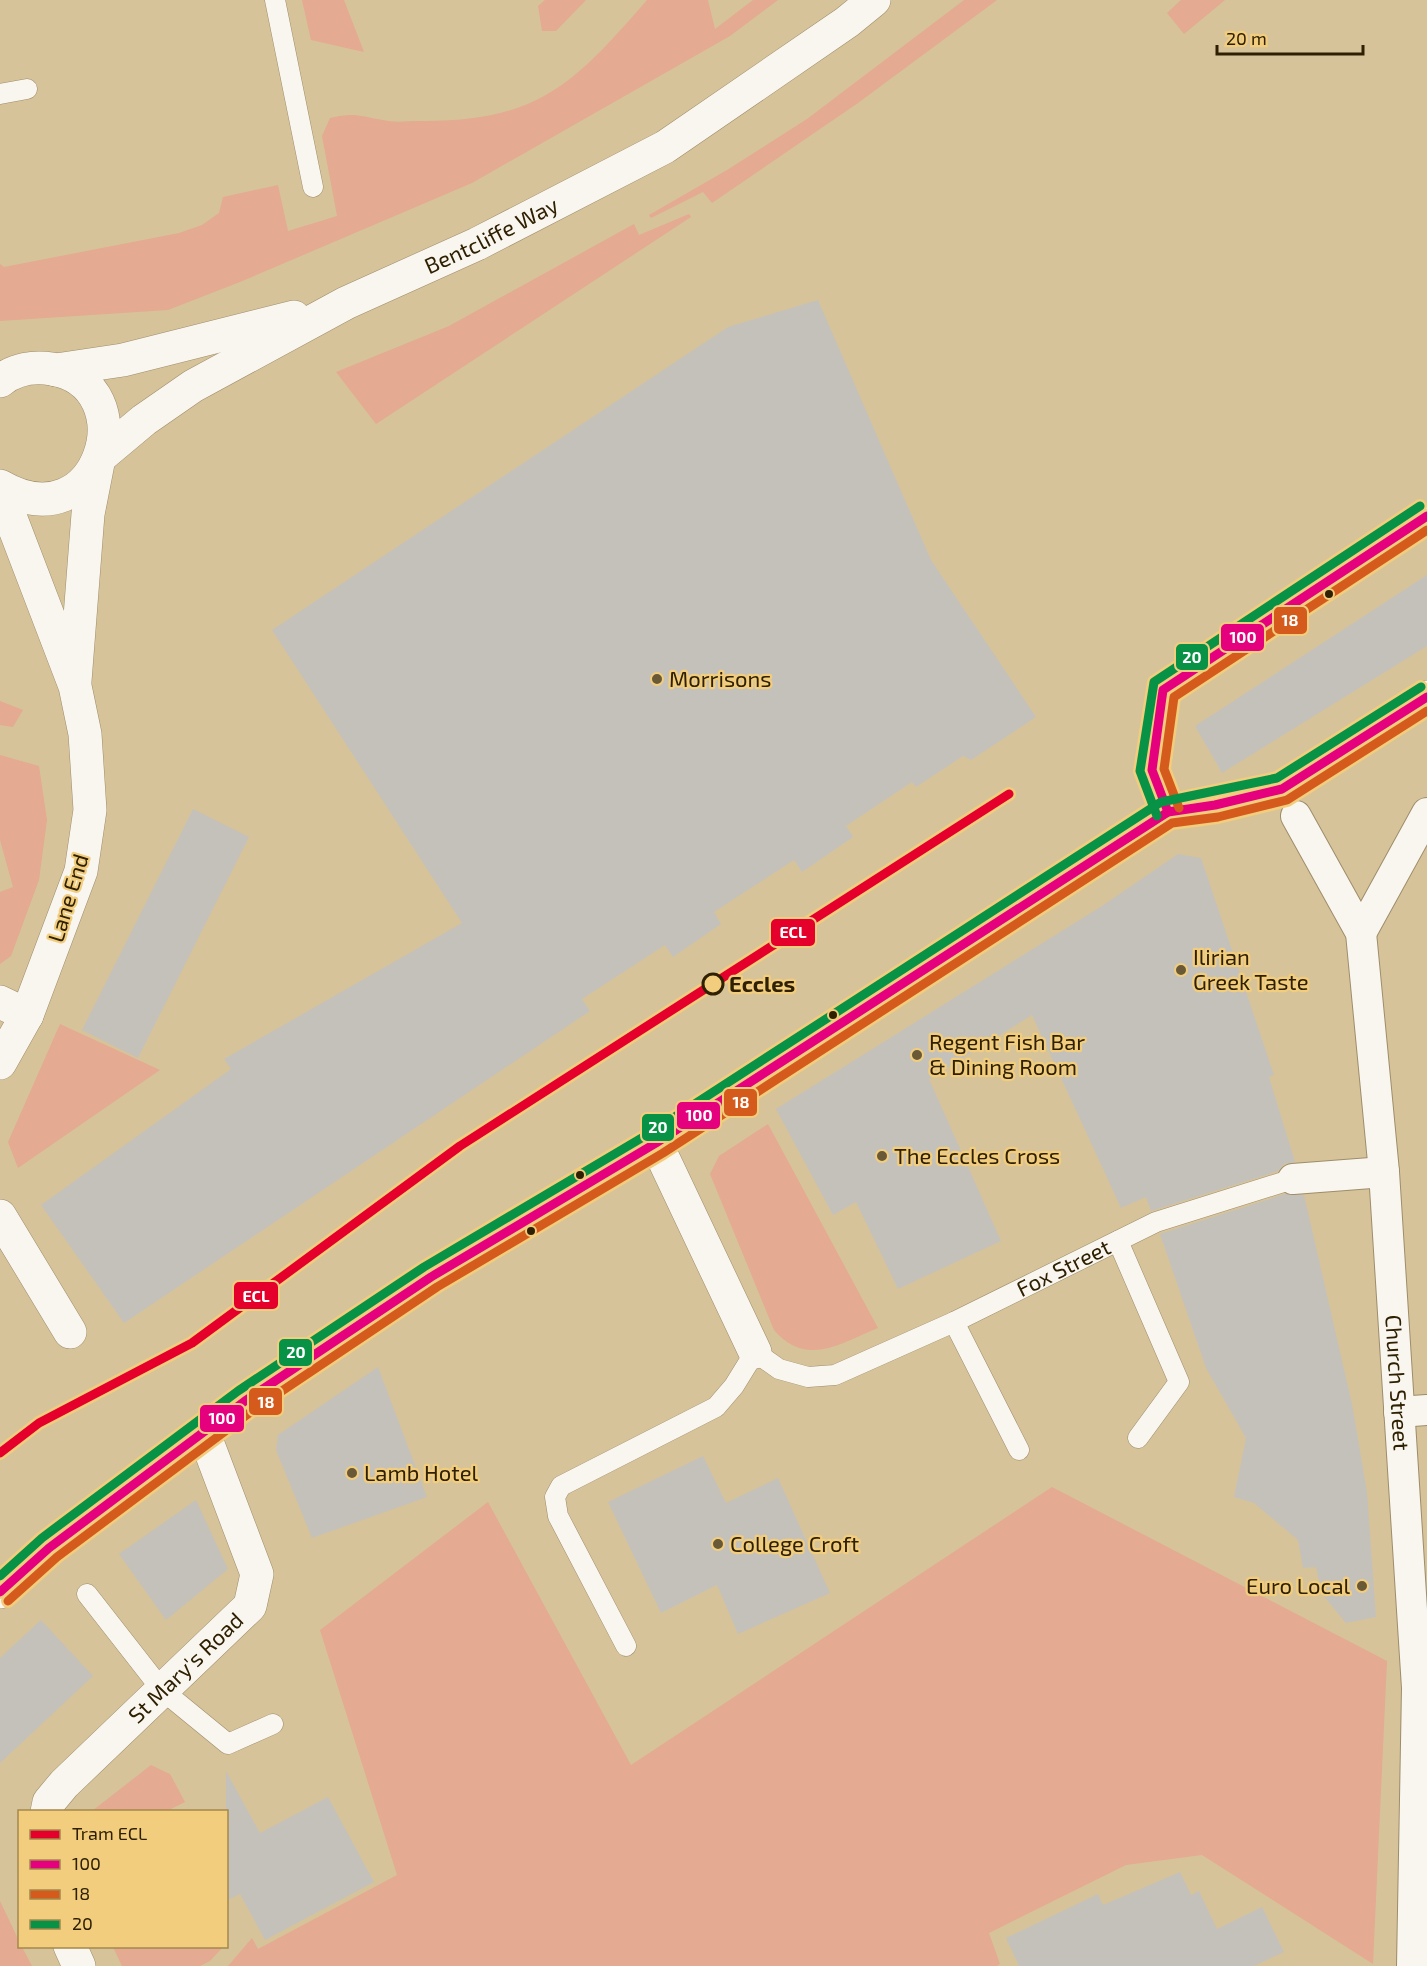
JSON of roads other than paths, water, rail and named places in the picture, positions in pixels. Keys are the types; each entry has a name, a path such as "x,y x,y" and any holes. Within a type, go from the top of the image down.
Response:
{"street":[{"name":"Bentcliffe Way","path":"0,488 33,499 52,498 71,490 86,479 99,460 193,386 346,303 477,244 665,147 838,29 874,0"},
{"path":"2,379 39,367 56,370 163,351 346,303"},
{"name":"Lane End","path":"56,370 73,376 87,388 97,403 103,420 105,438 88,514 75,686"},
{"name":"Lane End","path":"0,488 75,686 89,766 90,810 81,871 14,1009 0,1063"},
{"path":"0,1592 33,1561 203,1431 430,1277 657,1143 1168,812 1215,805 1282,789 1427,697"},
{"path":"1361,933 1427,813"},
{"name":"Church Street","path":"1296,816 1361,933 1384,1173 1413,1411 1417,1688 1412,1966"},
{"path":"657,1143 755,1352"},
{"name":"Fox Street","path":"1293,1179 1384,1173"},
{"path":"0,1215 70,1332"},
{"name":"St Mary's Road","path":"47,1810 49,1803 64,1784 250,1606 257,1574 203,1431"},
{"path":"70,1948 79,1966"}],"lane":[{"path":"275,0 313,187"},
{"path":"0,94 27,89"},
{"path":"1168,812 1152,770 1163,690 1427,516"},
{"name":"Fox Street","path":"755,1352 779,1369 808,1377 835,1375 954,1322 1156,1222 1293,1179"},
{"path":"1118,1241 1179,1382 1138,1438"},
{"path":"954,1322 1019,1450"},
{"path":"626,1646 558,1516 555,1497 561,1486 716,1407 734,1386 755,1352"},
{"path":"87,1594 162,1690 228,1744 273,1724"}],"tram line":[{"name":"ECL","path":"0,1453 39,1423 192,1343 460,1146 1009,794"}],"place":[{"name":"Morrisons","path":"657,679"},
{"name":"Ilirian Greek Taste","path":"1181,970"},
{"name":"Eccles","path":"713,984"},
{"name":"Regent Fish Bar & Dining Room","path":"917,1055"},
{"name":"The Eccles Cross","path":"882,1156"},
{"name":"Lamb Hotel","path":"352,1473"},
{"name":"College Croft","path":"718,1544"},
{"name":"Euro Local","path":"1362,1586"}]}
